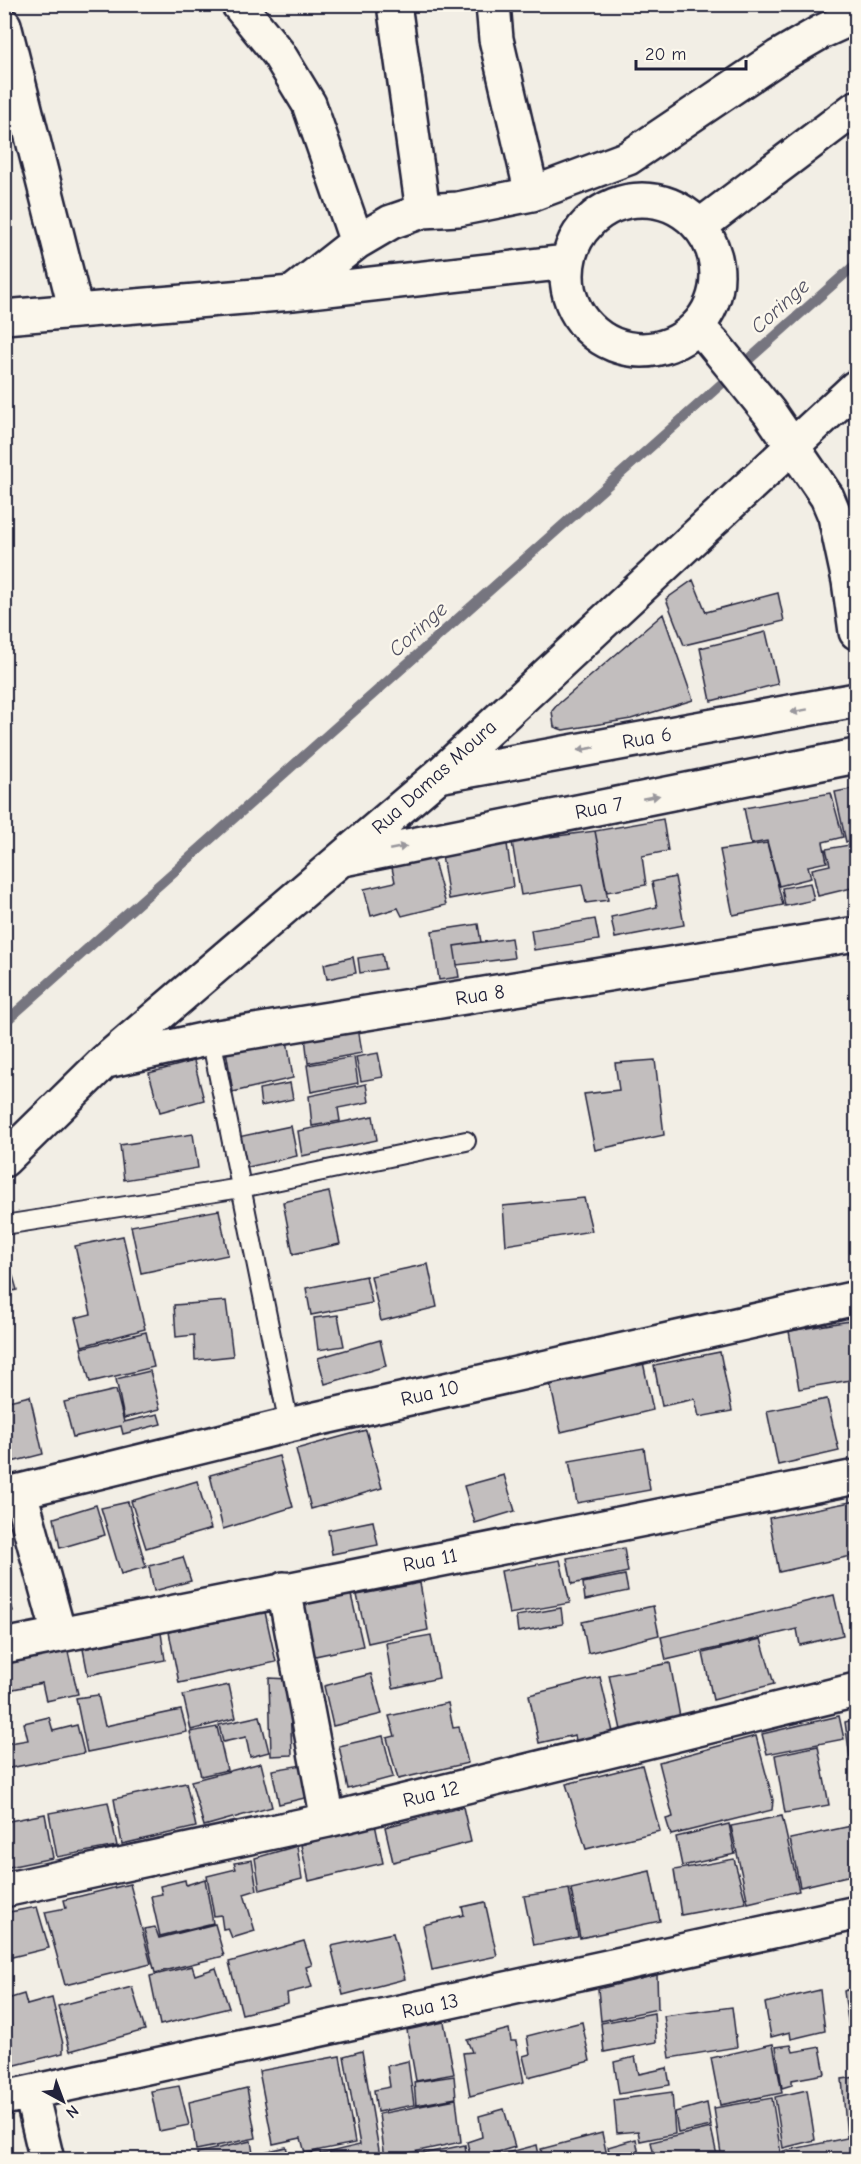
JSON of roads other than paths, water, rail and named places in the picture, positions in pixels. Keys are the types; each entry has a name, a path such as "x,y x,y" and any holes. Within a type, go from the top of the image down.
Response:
{"street":[{"path":"238,4 278,53 309,104 357,242"},
{"path":"393,4 423,211"},
{"path":"493,4 496,39 532,194"},
{"path":"292,293 357,242 391,222 423,211 458,209 532,194 628,158 842,15"},
{"path":"4,25 76,311"},
{"path":"700,226 856,108"},
{"path":"706,335 678,341 656,350 631,350 608,343 588,329 574,310 567,286 567,262 575,239 590,220 611,207 634,200 658,201 681,210 700,226 711,244 717,265 716,287 706,335 769,412 826,497 846,514 849,581 856,632"},
{"path":"4,317 292,293 567,262"},
{"name":"Rua Damas Moura","path":"4,1160 104,1062 438,776 856,387"},
{"name":"Rua 6","path":"438,776 856,700"},
{"name":"Rua 7","path":"341,859 856,756"},
{"name":"Rua 8","path":"104,1062 211,1038 856,934"},
{"name":"Rua 10","path":"12,1493 289,1425 856,1298"},
{"name":"Rua 11","path":"4,1646 856,1477"},
{"path":"12,1493 59,1634"},
{"path":"284,1589 328,1820"},
{"name":"Rua 12","path":"4,1890 328,1820 856,1690"},
{"name":"Rua 13","path":"18,2095 856,1913"},
{"path":"18,2095 47,2160"}],"lane":[{"path":"211,1038 289,1425"},
{"path":"4,1225 241,1188 466,1141"}],"waterway":[{"name":"Coringe","path":"4,1023 856,264"}]}
